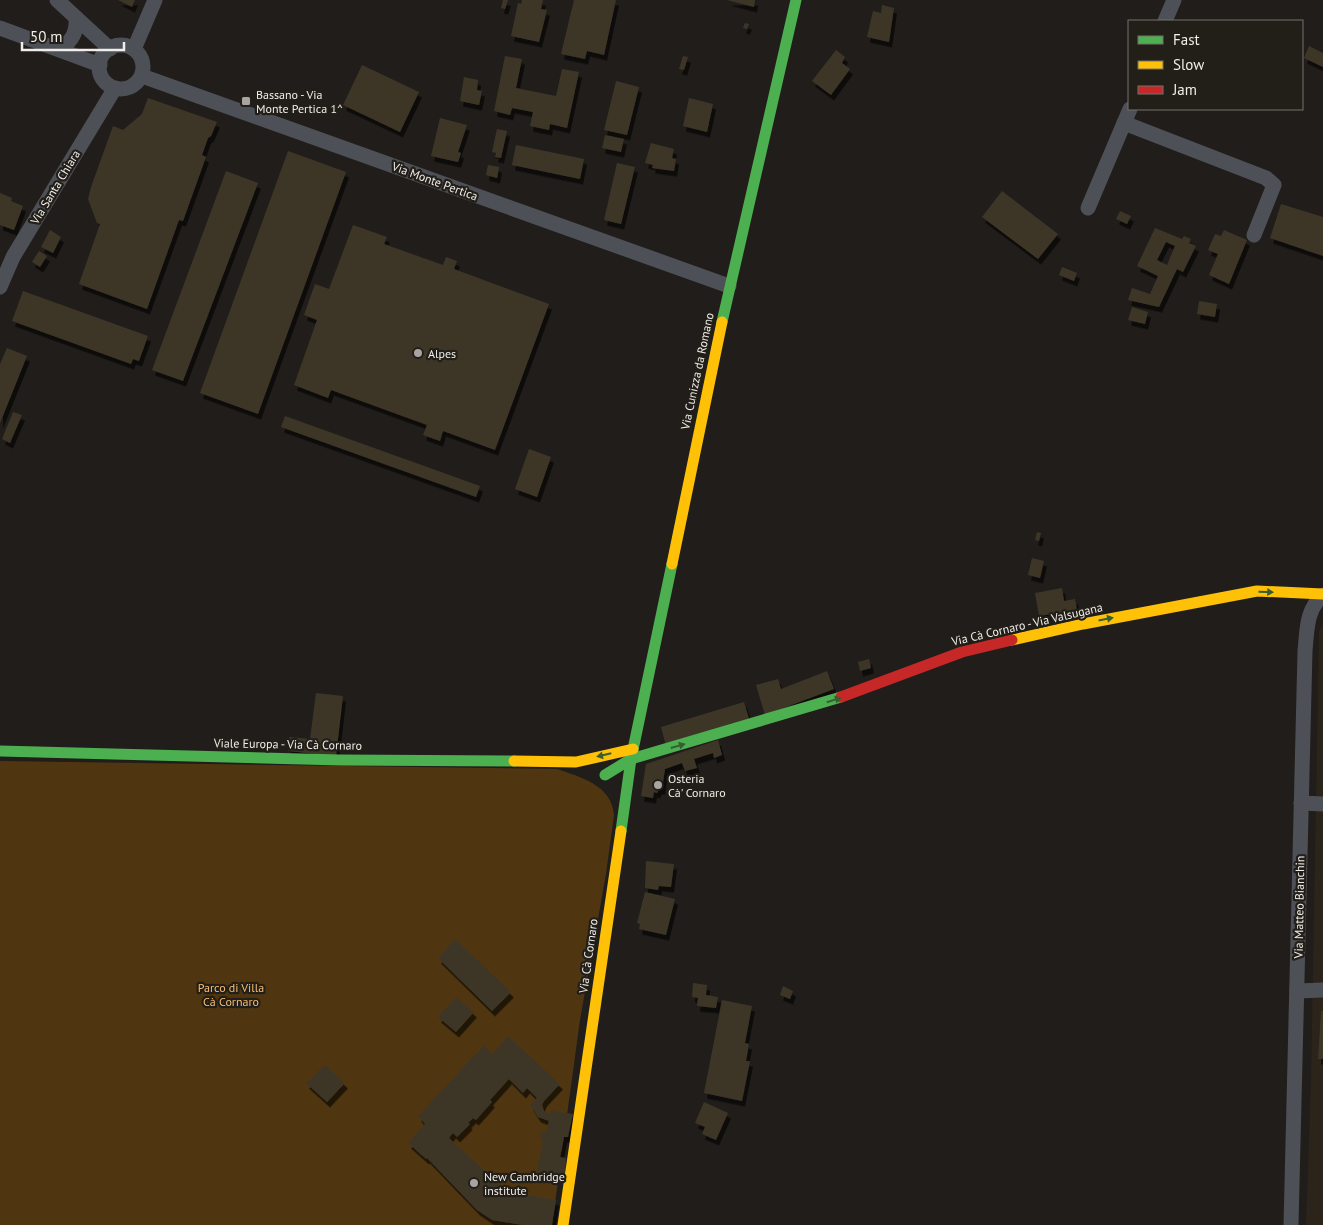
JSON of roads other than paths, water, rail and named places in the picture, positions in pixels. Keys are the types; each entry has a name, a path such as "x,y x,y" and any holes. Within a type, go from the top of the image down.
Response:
{"street":[{"path":"57,0 110,49"},
{"path":"134,49 155,0"},
{"name":"Via Cunizza da Romano","path":"632,754 729,286 796,0"},
{"path":"1165,20 1174,0"},
{"path":"61,50 73,39 76,18"},
{"path":"0,28 100,65"},
{"path":"121,46 134,49 142,61 142,76 138,81 128,88 115,88 104,81 100,65 102,58 110,49 121,46"},
{"name":"Via Monte Pertica","path":"142,76 729,286"},
{"name":"Via Santa Chiara","path":"0,287 7,255 115,88"},
{"path":"1088,208 1127,116 1266,178 1274,185 1254,235"},
{"name":"Via Cà Cornaro - Via Valsugana","path":"632,754 854,693 962,652 1083,624 1258,591 1323,594"},
{"name":"Via Matteo Bianchin","path":"1291,1225 1305,651 1307,622 1313,605 1323,594"},
{"name":"Viale Europa - Via Cà Cornaro","path":"0,751 340,760 576,762"},
{"path":"576,762 632,754"},
{"path":"604,775 632,754"},
{"name":"Via Cà Cornaro","path":"563,1225 625,791 632,754"},
{"path":"576,762 617,782 625,791"},
{"path":"1302,803 1323,804"},
{"path":"1297,991 1323,990"}],"place":[{"name":"Bassano - Via Monte Pertica 1^","path":"246,101"},
{"name":"Alpes","path":"418,353"},
{"name":"Osteria Cà' Cornaro","path":"658,785"},
{"name":"New Cambridge institute","path":"474,1183"}],"park label":[{"name":"Parco di Villa Cà Cornaro","path":"231,994"}]}
